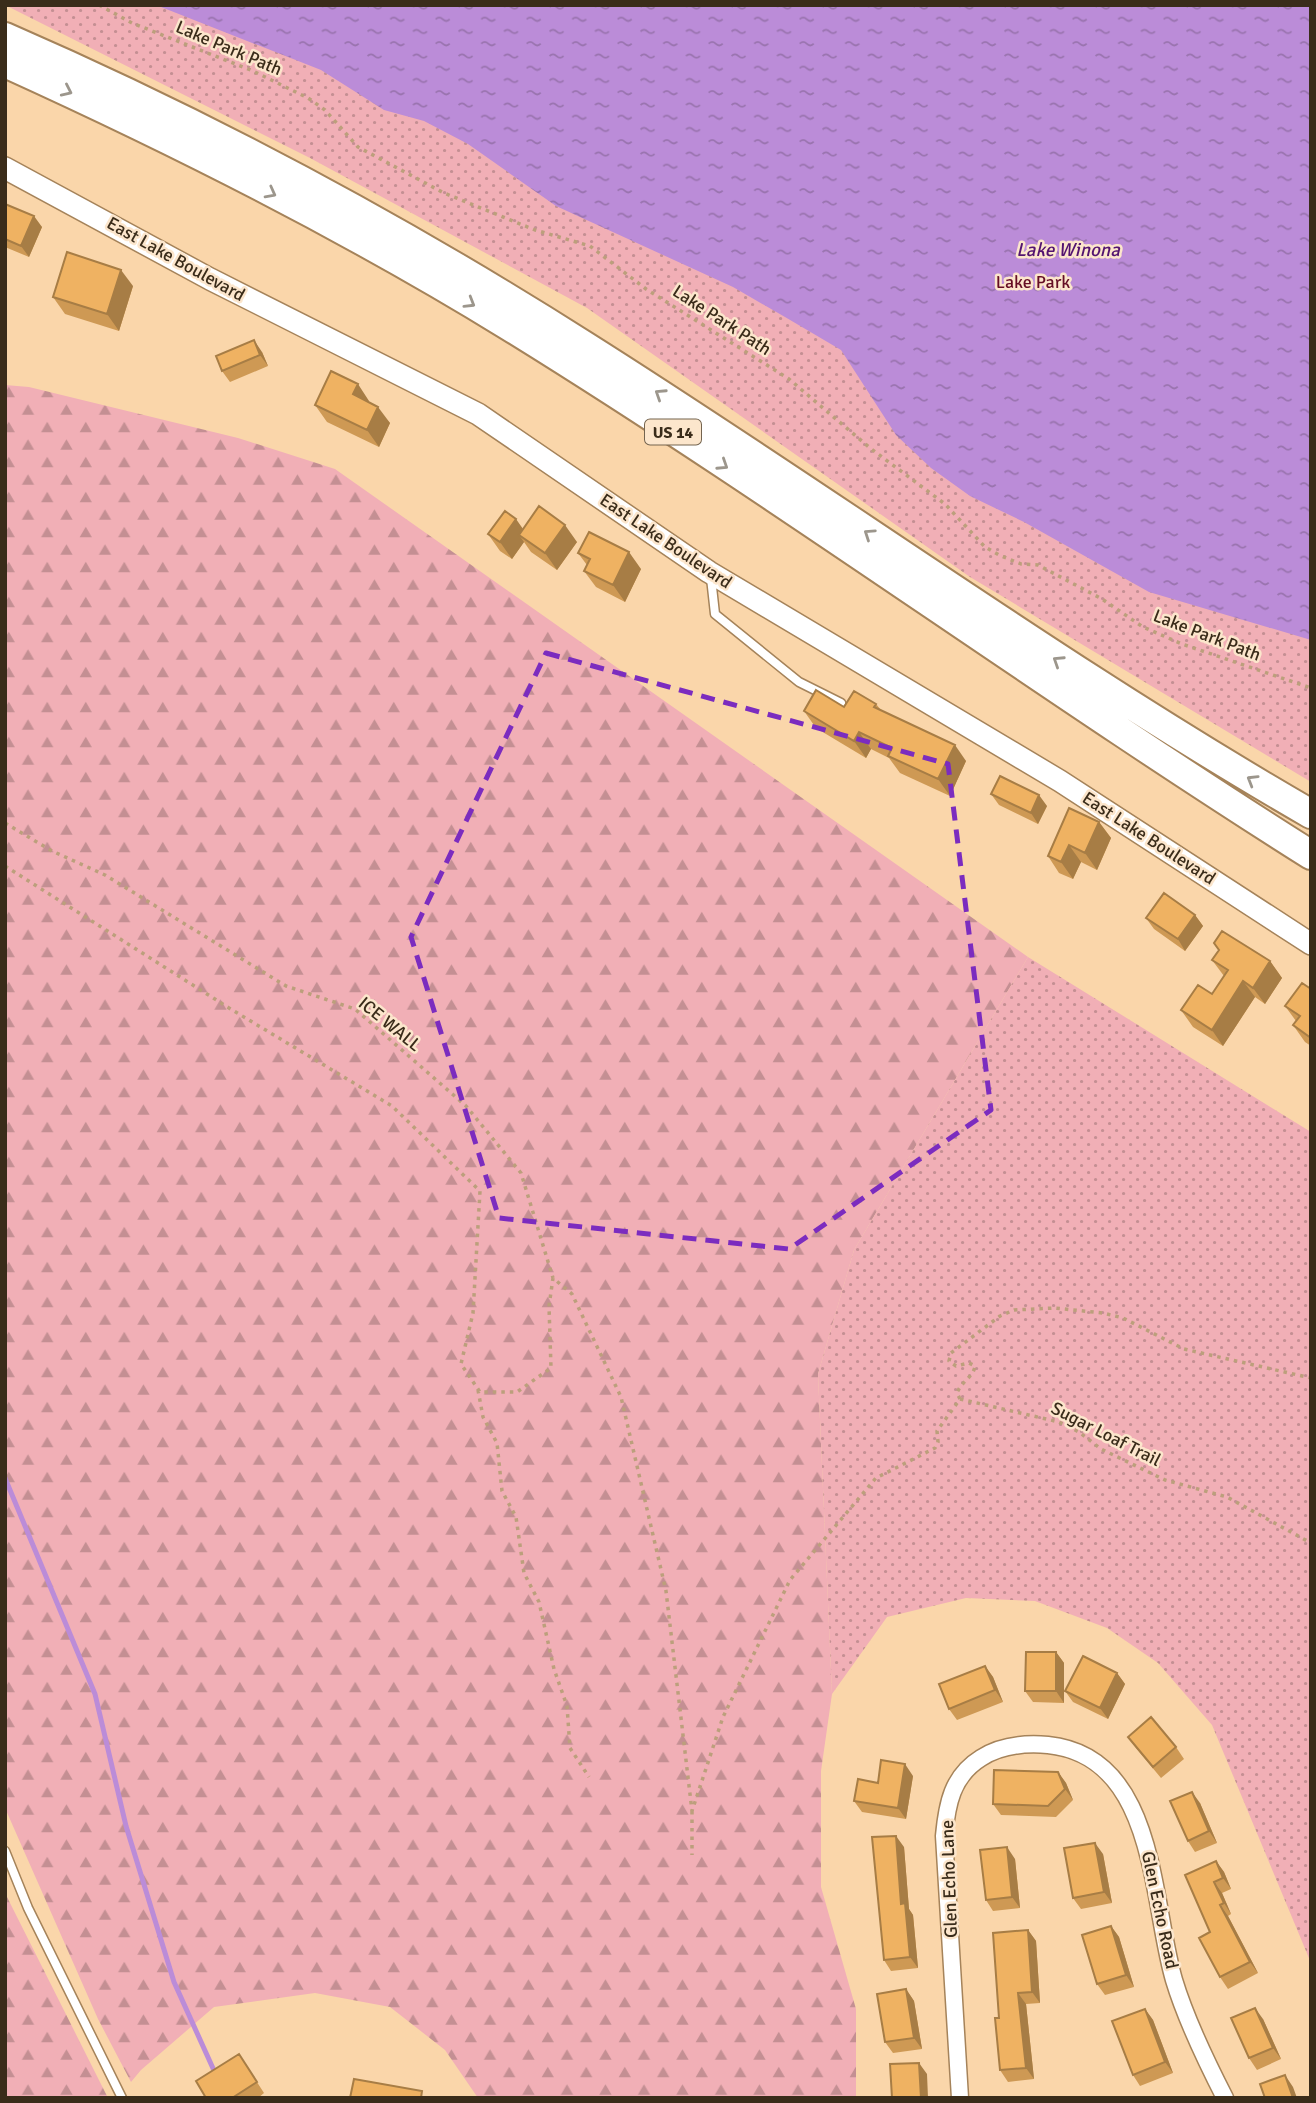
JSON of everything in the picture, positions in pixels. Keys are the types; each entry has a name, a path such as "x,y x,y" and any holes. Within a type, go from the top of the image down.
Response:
{"highway":[{"name":"US 14","path":"5,37 216,137 504,295 684,410 1091,682 1311,814"},
{"name":"US 14","path":"5,63 266,190 508,326 764,492 1203,787 1311,855"}],"street":[{"name":"East Lake Boulevard","path":"5,168 210,279 478,414 709,572 1060,780 1311,944"},
{"name":"Glen Echo Lane","path":"960,2098 944,1836 950,1795 964,1772 985,1755 1010,1746 1034,1744 1064,1747"},
{"name":"Glen Echo Road","path":"1064,1747 1101,1766 1125,1795 1146,1842 1174,1980 1225,2098"}],"lane":[{"path":"709,572 715,614 799,682 841,703"},
{"path":"5,1851 39,1931 122,2098"}],"path":[{"name":"Lake Park Path","path":"99,5 132,23 253,71 308,98 325,110 358,147 444,193 535,230 590,246 646,289 789,379 870,448 944,504 985,547 999,555 1021,564 1038,565 1102,599 1143,626 1172,639 1311,688"},
{"name":"ICE WALL","path":"5,823 52,851 105,875 286,986 355,1009 466,1106 521,1173 553,1278"},
{"path":"5,866 217,1001 392,1107 480,1191 473,1313 461,1364 480,1392 517,1392 551,1368 549,1306 553,1278"},
{"path":"553,1278 572,1294 621,1397 666,1591 692,1811 692,1855"},
{"path":"692,1811 723,1717 790,1580 876,1478 935,1448 938,1442 937,1431 960,1399 957,1393 960,1385 974,1373 975,1366 969,1363 956,1366 949,1361 951,1353 1000,1316 1033,1308 1103,1312 1130,1321 1184,1349 1311,1378"},
{"path":"477,1388 483,1417 497,1443 502,1491 516,1517 524,1573 539,1602 554,1669 568,1706 570,1748 589,1777"},
{"name":"Sugar Loaf Trail","path":"960,1399 1059,1422 1079,1432 1101,1449 1165,1480 1227,1497 1311,1544"}],"highlighted area":[{"path":"546,653 948,764 991,1110 789,1249 499,1218 411,937"}],"green space":[{"name":"Lake Winona","path":"5,5 1311,5 1311,782 970,577 587,308 310,158"},
{"path":"5,385 29,387 238,438 335,469 1028,957 854,1250 818,1374 832,1694 821,1771 821,1887 856,2009 856,2098 478,2098 445,2050 390,2007 315,1993 214,2007 141,2070 131,2082 98,2019 5,1808"},
{"path":"1028,957 1311,1132 1311,1963 1212,1725 1158,1663 1107,1628 1035,1601 966,1598 887,1617 832,1694 818,1374 854,1250"},
{"path":"5,1893 108,2098 5,2098"}],"water":[{"name":"Lake Winona","path":"156,5 1311,5 1311,640 1149,592 1024,522 970,496 931,468 896,435 841,350 733,287 556,206 468,144 424,121 384,110 321,70"}],"building":[{"path":"5,204 34,216 21,246 5,239"},
{"path":"67,252 121,270 107,314 53,297"},
{"path":"254,340 260,355 222,371 216,356"},
{"path":"331,371 358,384 353,394 378,407 367,430 315,405"},
{"path":"539,506 565,525 545,553 519,535"},
{"path":"505,511 516,519 500,542 488,534"},
{"path":"589,532 629,552 613,585 584,571 590,559 578,553"},
{"path":"816,690 844,707 854,691 876,704 874,707 955,745 938,779 888,756 892,748 859,732 854,741 804,711"},
{"path":"1000,776 1039,795 1031,813 991,794"},
{"path":"1069,808 1099,822 1085,853 1069,845 1061,862 1048,856"},
{"path":"1164,893 1195,915 1178,939 1146,918"},
{"path":"1222,931 1270,961 1253,988 1243,981 1212,1030 1181,1010 1198,985 1212,994 1228,970 1212,960 1219,950 1214,943"},
{"path":"1302,983 1311,989 1311,1038 1293,1025 1300,1016 1285,1006"},
{"path":"1026,1652 1056,1652 1056,1691 1025,1691"},
{"path":"1083,1656 1117,1673 1100,1708 1065,1691"},
{"path":"985,1666 995,1690 949,1709 939,1684"},
{"path":"1151,1717 1176,1747 1153,1767 1128,1737"},
{"path":"881,1760 905,1764 898,1808 854,1801 858,1779 878,1783"},
{"path":"994,1770 1058,1772 1065,1789 1048,1806 993,1804"},
{"path":"1192,1792 1209,1831 1188,1841 1170,1801"},
{"path":"896,1836 901,1904 905,1903 910,1957 884,1960 872,1837"},
{"path":"1095,1843 1104,1892 1073,1898 1064,1848"},
{"path":"1007,1847 1012,1897 986,1900 980,1850"},
{"path":"1216,1861 1223,1878 1214,1882 1224,1903 1220,1905 1250,1962 1220,1977 1199,1938 1210,1932 1185,1875"},
{"path":"1111,1926 1126,1975 1097,1984 1082,1935"},
{"path":"1028,1930 1032,1992 1018,1993 1026,2068 1000,2070 995,2018 999,2018 993,1933"},
{"path":"906,1989 914,2038 885,2042 877,1994"},
{"path":"1255,2008 1273,2048 1249,2058 1231,2018"},
{"path":"1145,2009 1165,2062 1133,2075 1112,2021"},
{"path":"239,2054 257,2082 232,2098 206,2098 196,2081"},
{"path":"919,2063 921,2098 892,2098 890,2064"},
{"path":"1285,2075 1293,2098 1265,2098 1260,2084"},
{"path":"354,2079 422,2091 421,2098 350,2098"}],"waterway":[{"path":"5,1478 95,1694 126,1826 174,1982 216,2075"}],"park label":[{"name":"Lake Park","path":"1033,282"}]}
